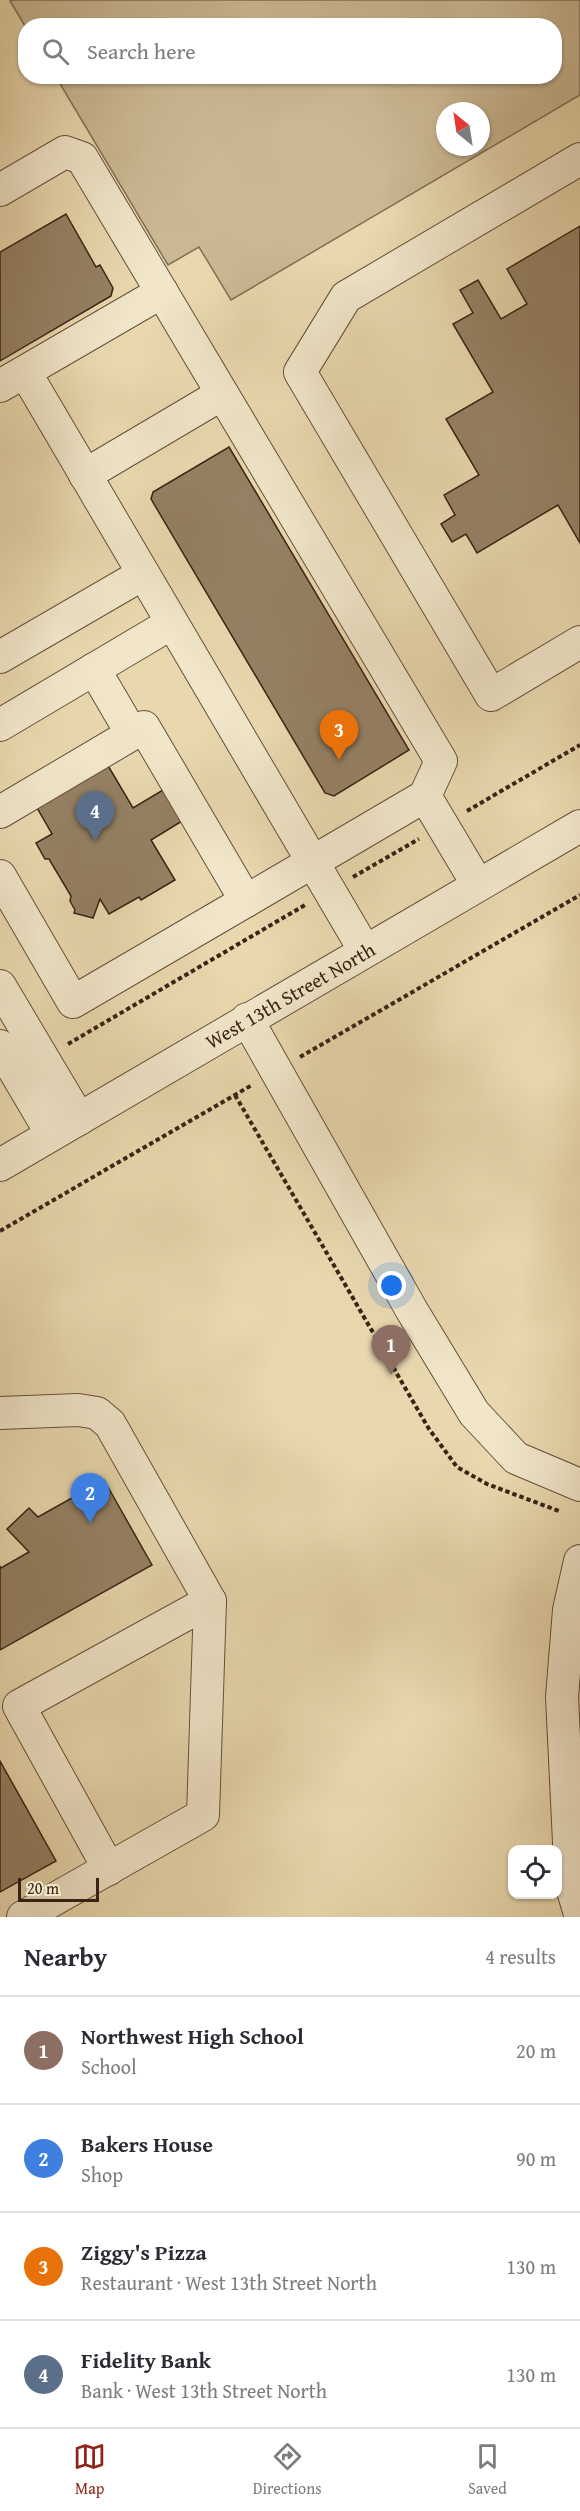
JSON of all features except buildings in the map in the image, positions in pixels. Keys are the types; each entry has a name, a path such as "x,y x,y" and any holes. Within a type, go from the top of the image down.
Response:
{"street":[{"path":"0,190 65,152 82,158 441,761 425,796 73,1002 0,876"},
{"path":"580,159 346,297 300,372 491,694 580,642"},
{"path":"162,292 12,379 86,475 365,951"},
{"path":"86,475 222,394"},
{"path":"0,657 143,573"},
{"path":"0,725 172,623"},
{"path":"94,669 132,734"},
{"path":"0,812 144,727 246,901"},
{"path":"425,796 478,885"},
{"name":"West 13th Street North","path":"0,1165 580,826"},
{"path":"0,986 79,1119"},
{"path":"247,1019 411,1309 474,1413 516,1458 580,1485"},
{"path":"0,1046 52,1134"},
{"path":"0,1413 78,1410 97,1413 111,1424 210,1601 203,1815 23,1917"},
{"path":"0,1435 43,1418 78,1410"},
{"path":"580,1561 569,1610 562,1697 571,1884 580,1914"},
{"path":"109,1869 20,1706 210,1601"}],"path":[{"path":"43,1058 580,745"},
{"path":"235,1095 429,1429 457,1467 487,1484 561,1512"}],"shaded area":[{"path":"580,0 580,95 490,148 490,102 436,102 436,156 476,156 231,300 199,247 168,265 60,84 562,84 562,18 20,18 10,1"}],"place":[{"name":"Ziggy's Pizza","path":"339,760"},
{"name":"Fidelity Bank","path":"95,841"},
{"name":"Northwest High School","path":"391,1375"},
{"name":"Bakers House","path":"90,1523"}]}
